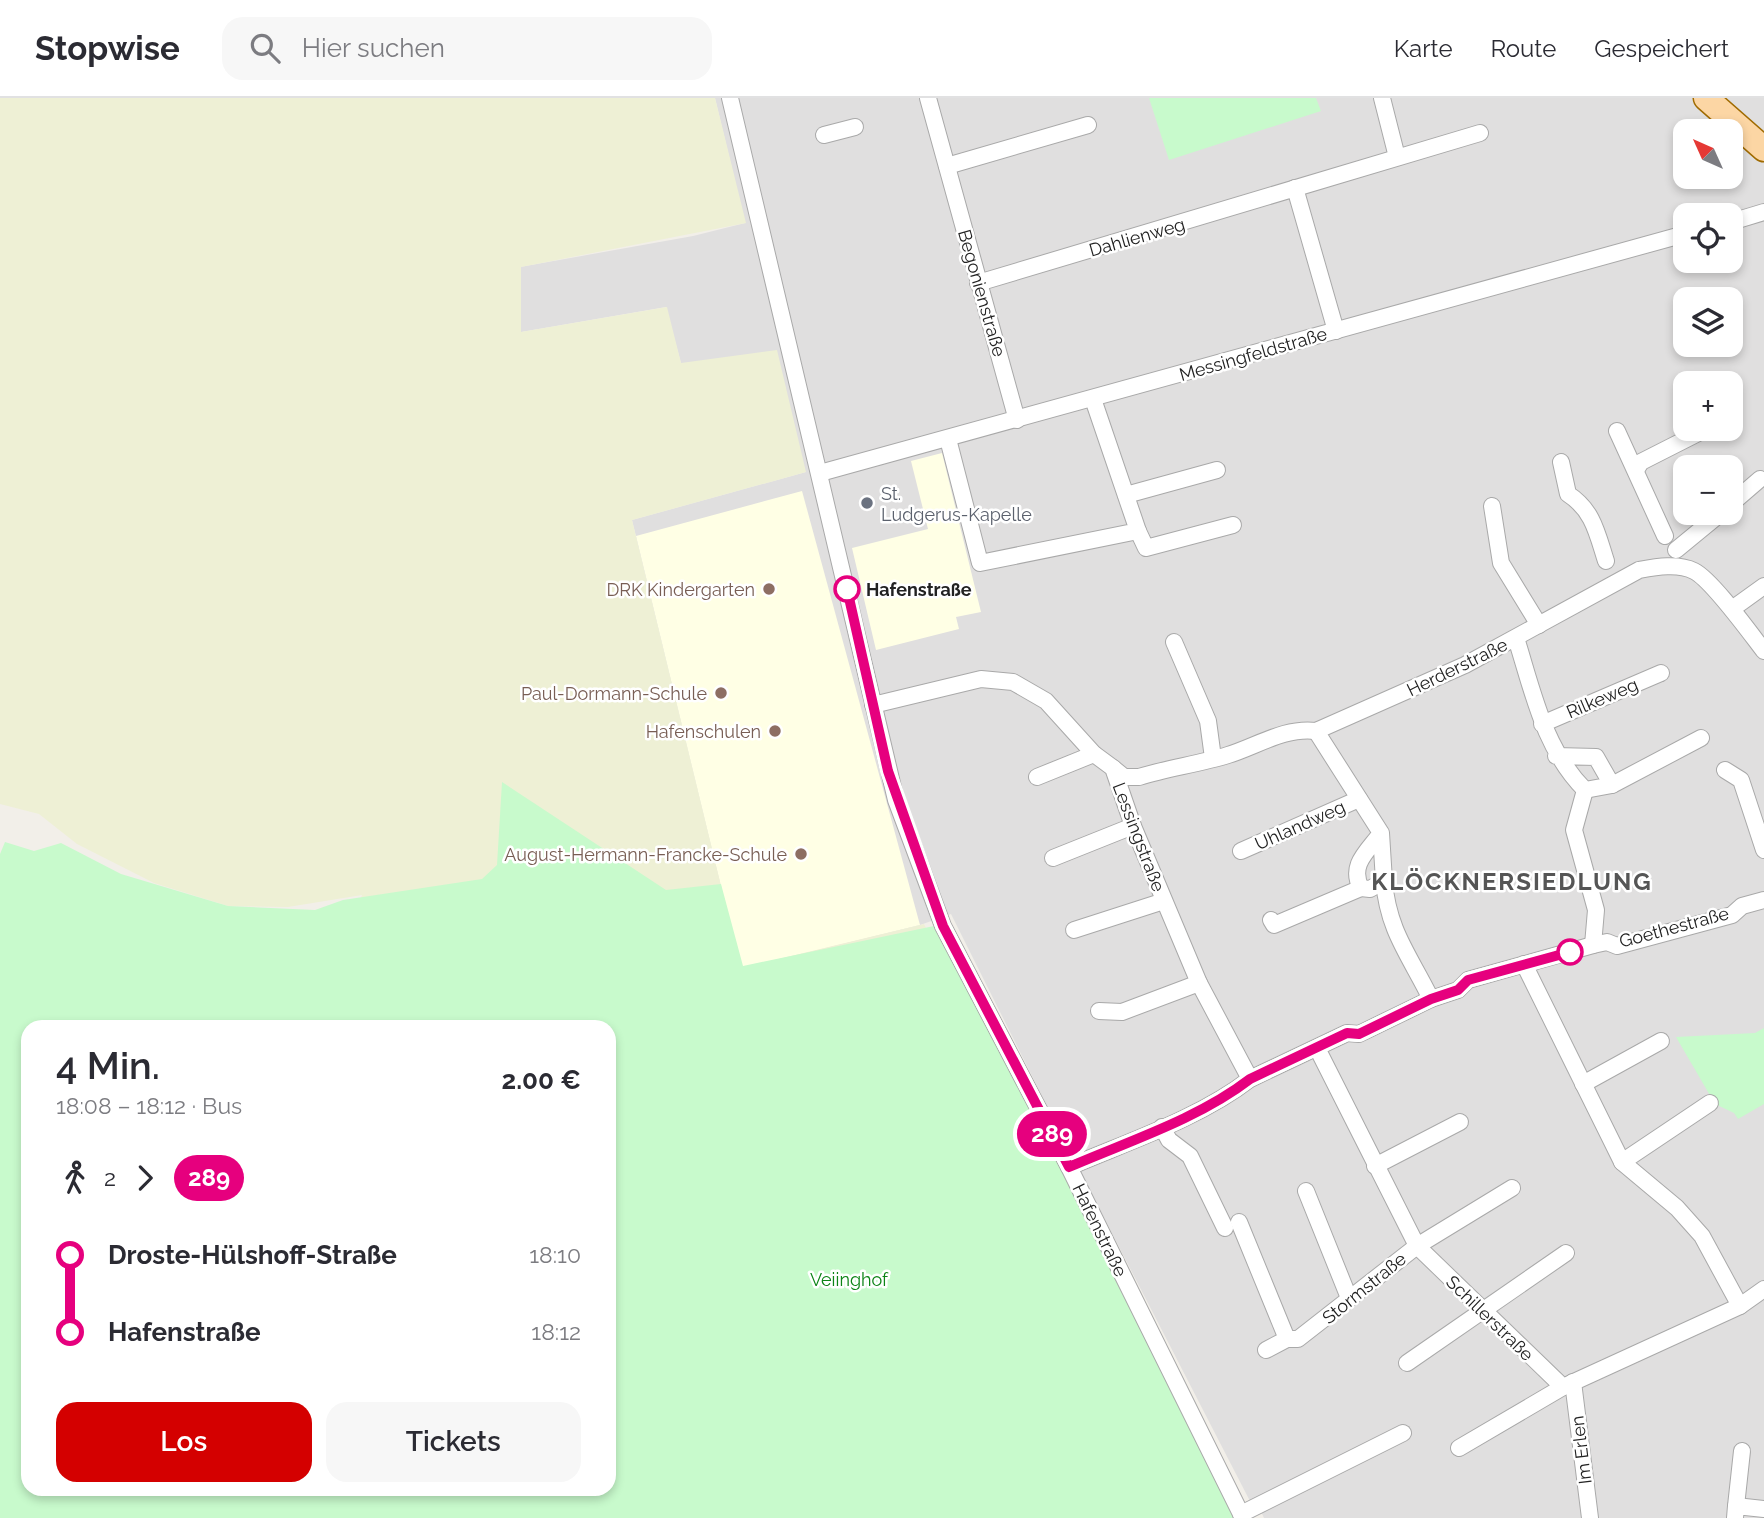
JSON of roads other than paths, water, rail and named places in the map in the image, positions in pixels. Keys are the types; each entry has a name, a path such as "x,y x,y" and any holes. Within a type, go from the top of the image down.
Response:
{"main road":[{"path":"1706,98 1764,149"}],"street":[{"name":"Hafenstraße","path":"730,98 896,800 943,926 1069,1167 1242,1516 1403,1433"},
{"name":"Begonienstraße","path":"928,98 1017,420"},
{"path":"1382,98 1397,157"},
{"path":"947,166 1088,125"},
{"path":"824,135 855,127"},
{"name":"Dahlienweg","path":"978,283 1480,133"},
{"path":"1295,188 1336,331"},
{"path":"1743,218 1764,212"},
{"name":"Messingfeldstraße","path":"820,473 1673,237"},
{"path":"1093,399 1146,548 1233,525"},
{"path":"1617,431 1665,536"},
{"path":"948,439 979,563 1138,531"},
{"path":"1636,470 1641,462 1682,441"},
{"path":"1561,462 1568,494 1583,504 1593,520 1606,561"},
{"path":"1126,495 1217,470"},
{"path":"1743,494 1760,479"},
{"path":"1492,506 1501,564 1539,625"},
{"path":"1676,550 1706,525"},
{"name":"Herderstraße","path":"1113,768 1124,777 1139,777 1213,758 1303,729 1316,732 1465,666 1639,569 1665,566 1695,571 1732,609 1764,651"},
{"path":"1732,609 1764,586"},
{"path":"1516,638 1542,724 1556,756 1585,790"},
{"path":"1174,642 1208,721 1213,758"},
{"name":"Rilkeweg","path":"1542,724 1661,673"},
{"name":"Lessingstraße","path":"873,705 981,679 1013,682 1046,701 1094,754 1113,768 1133,826 1199,983 1250,1079"},
{"path":"1316,732 1381,834 1386,909 1401,947 1431,999"},
{"path":"1585,790 1612,785 1701,738"},
{"path":"1037,777 1094,754"},
{"path":"1556,756 1596,757 1612,785"},
{"path":"1725,770 1741,780 1764,850"},
{"path":"1585,790 1574,830 1596,910 1594,945"},
{"name":"Uhlandweg","path":"1241,851 1359,799"},
{"path":"1052,858 1133,826"},
{"path":"1361,888 1355,877 1355,867 1381,834"},
{"path":"1271,920 1274,925 1361,888 1370,889 1384,881"},
{"name":"Goethestraße","path":"1069,1167 1162,1127 1236,1090 1250,1079 1347,1033 1359,1034 1431,999 1458,990 1468,980 1594,945 1607,942 1617,946 1695,925 1732,915 1742,906 1764,900"},
{"path":"1074,930 1164,901"},
{"path":"1524,964 1622,1162 1677,1208 1702,1236 1740,1306"},
{"path":"1098,1012 1122,1012 1199,983"},
{"path":"1583,1084 1661,1041"},
{"name":"Schillerstraße","path":"1317,1048 1417,1246 1481,1310 1568,1385"},
{"path":"1622,1162 1710,1103"},
{"path":"1375,1166 1460,1122"},
{"path":"1162,1127 1169,1140 1190,1156 1232,1225 1287,1339 1266,1350"},
{"name":"Stormstraße","path":"1287,1339 1298,1339 1312,1330 1417,1246 1512,1188"},
{"path":"1306,1191 1349,1298"},
{"path":"1407,1363 1566,1253"},
{"path":"1459,1448 1568,1385 1740,1306 1764,1289"},
{"name":"Im Erlen","path":"1568,1385 1590,1515"},
{"path":"1742,1451 1735,1512 1764,1509"},
{"path":"1573,1518 1590,1515"}],"place":[{"name":"St. Ludgerus-Kapelle","path":"867,503"},
{"name":"DRK Kindergarten","path":"769,589"},
{"name":"Hafenstraße","path":"847,589"},
{"name":"Paul-Dormann-Schule","path":"721,693"},
{"name":"Hafenschulen","path":"775,731"},
{"name":"August-Hermann-Francke-Schule","path":"801,854"}],"district":[{"name":"KLÖCKNERSIEDLUNG","path":"1512,881"}],"park label":[{"name":"Veiinghof","path":"849,1279"}]}
